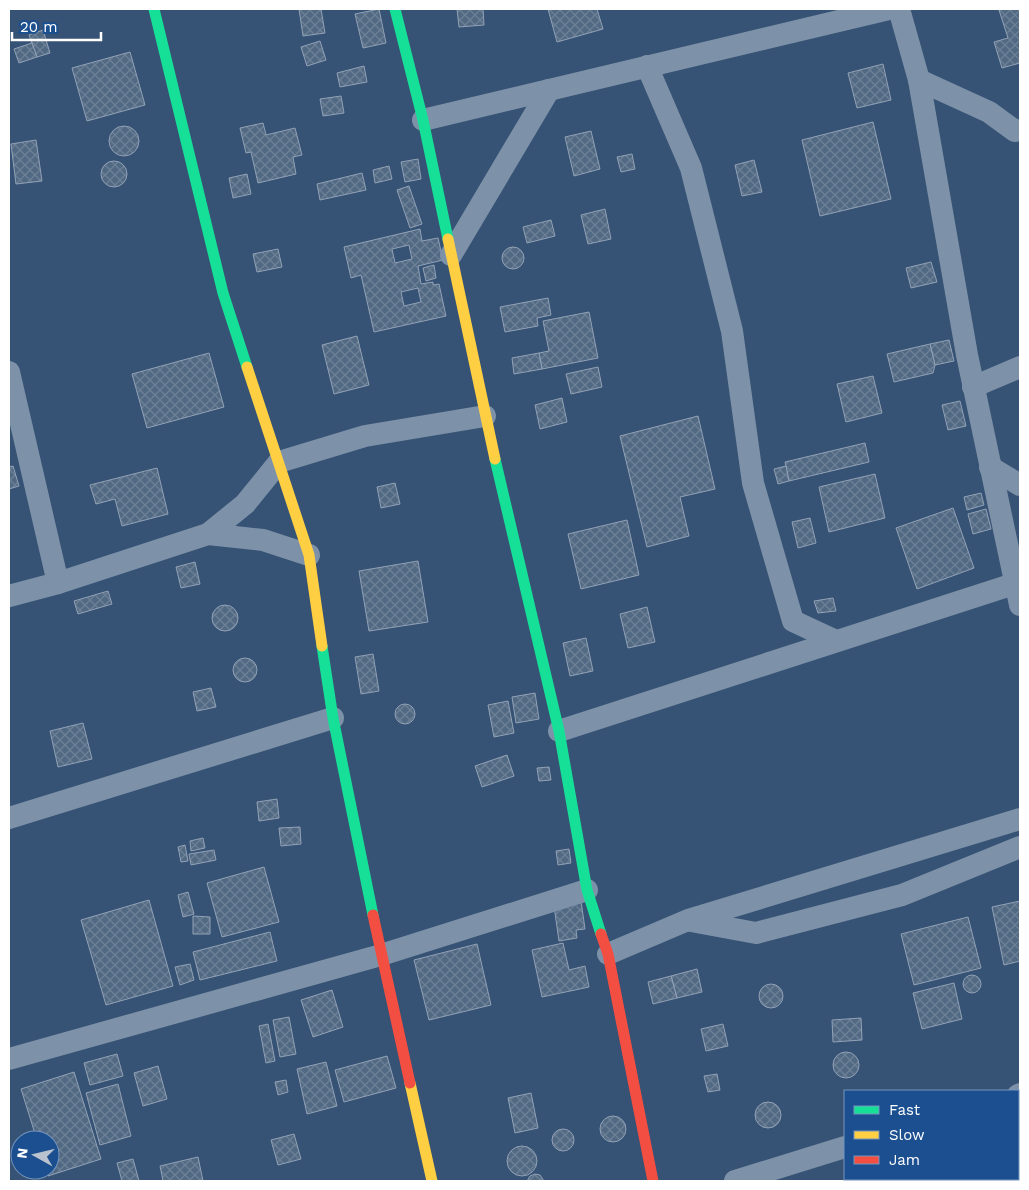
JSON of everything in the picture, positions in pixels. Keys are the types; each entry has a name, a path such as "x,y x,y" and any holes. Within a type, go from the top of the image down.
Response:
{"street":[{"path":"154,9 223,293 309,555 333,718 381,955 432,1181"},
{"path":"395,9 423,120 484,416 559,731 587,890 608,954 653,1181"},
{"path":"423,120 889,9"},
{"path":"559,731 836,641 1018,590 974,387 919,80 899,9"},
{"path":"647,66 694,177 732,331 753,483 793,621 836,641"},
{"path":"919,80 989,112 1015,131 1020,130"},
{"path":"451,255 549,90"},
{"path":"974,387 1020,367"},
{"path":"9,372 58,583"},
{"path":"9,596 58,583 208,534 245,504 279,462 365,436 484,416"},
{"path":"990,467 1020,484"},
{"path":"208,534 262,540 309,555"},
{"path":"9,818 333,718"},
{"path":"608,954 688,920 1020,819"},
{"path":"688,920 756,934 902,895 1020,846"},
{"path":"9,1058 381,955 587,890"},
{"path":"735,1181 844,1147"}],"building":[{"path":"299,9 321,9 325,33 303,36"},
{"path":"379,9 386,43 363,48 355,14"},
{"path":"457,9 483,9 484,25 459,27"},
{"path":"548,9 597,9 603,29 557,42"},
{"path":"1020,9 1020,63 1002,68 994,42 1008,38 999,10"},
{"path":"43,30 50,53 37,57 29,35"},
{"path":"320,41 326,60 307,66 301,47"},
{"path":"32,43 37,57 19,63 14,49"},
{"path":"130,52 145,105 87,121 72,68"},
{"path":"883,64 891,100 857,108 848,73"},
{"path":"364,66 367,82 340,87 337,73"},
{"path":"341,96 344,113 323,116 320,99"},
{"path":"873,122 891,199 820,216 802,140"},
{"path":"263,123 266,135 295,128 302,155 293,157 296,174 258,183 251,152 246,153 240,128"},
{"path":"124,126 135,130 139,141 135,152 124,156 113,152 109,141 113,130"},
{"path":"591,131 600,169 574,176 565,137"},
{"path":"36,140 42,181 16,184 11,144"},
{"path":"632,154 635,169 621,172 617,157"},
{"path":"418,159 421,179 405,182 401,162"},
{"path":"754,160 762,192 742,196 735,165"},
{"path":"114,161 123,165 127,174 123,183 114,187 105,183 101,174 105,165"},
{"path":"389,166 392,179 375,183 373,170"},
{"path":"362,173 366,190 320,200 317,184"},
{"path":"247,174 251,194 233,198 229,178"},
{"path":"409,186 422,224 410,228 397,190"},
{"path":"605,209 611,239 588,244 581,215"},
{"path":"551,220 555,236 527,243 523,227"},
{"path":"420,229 422,241 438,238 443,260 418,266 421,284 433,282 433,285 439,284 446,316 374,332 361,275 351,278 344,247","holes":["409,245 412,259 395,263 392,249","418,288 421,302 404,306 401,292"]},
{"path":"513,247 521,250 524,258 521,266 513,269 505,266 502,258 505,250"},
{"path":"278,249 282,267 257,272 253,254"},
{"path":"931,262 937,282 911,288 906,268"},
{"path":"434,265 436,278 426,281 423,268"},
{"path":"548,298 551,315 537,318 538,326 505,332 500,307"},
{"path":"589,312 598,358 542,369 539,353 549,351 543,321"},
{"path":"357,336 369,385 334,394 322,345"},
{"path":"949,340 954,361 935,365 930,344"},
{"path":"930,344 935,365 933,373 894,382 887,354"},
{"path":"209,353 224,407 147,428 132,374"},
{"path":"539,353 542,369 514,374 512,358"},
{"path":"598,367 602,387 571,394 566,374"},
{"path":"873,376 882,413 846,422 837,384"},
{"path":"562,398 567,422 540,429 535,405"},
{"path":"960,401 966,426 948,430 942,405"},
{"path":"698,416 715,489 680,497 689,536 647,547 620,436"},
{"path":"865,443 869,462 789,481 785,462"},
{"path":"13,466 19,486 9,489 9,467"},
{"path":"786,466 789,481 778,484 774,469"},
{"path":"157,468 168,514 122,526 115,499 96,504 90,485"},
{"path":"875,474 885,518 829,532 819,487"},
{"path":"395,483 400,504 381,508 377,487"},
{"path":"981,493 984,505 967,510 964,497"},
{"path":"953,508 974,568 917,589 896,528"},
{"path":"986,509 991,529 973,534 968,514"},
{"path":"810,518 816,543 798,548 792,522"},
{"path":"627,520 639,575 581,589 568,534"},
{"path":"418,561 428,622 369,631 359,571"},
{"path":"195,562 200,584 181,588 176,567"},
{"path":"108,591 112,604 78,614 74,601"},
{"path":"833,598 836,611 818,613 814,601"},
{"path":"225,605 234,609 238,618 234,627 225,631 216,627 212,618 216,609"},
{"path":"647,607 655,642 628,648 620,614"},
{"path":"586,638 593,671 570,676 563,643"},
{"path":"373,654 379,691 361,694 355,657"},
{"path":"245,658 253,662 257,670 253,678 245,682 237,678 233,670 237,662"},
{"path":"211,688 216,707 197,711 193,692"},
{"path":"535,693 539,719 516,723 512,697"},
{"path":"508,701 514,733 494,737 488,705"},
{"path":"405,704 412,707 415,714 412,721 405,724 398,721 395,714 398,707"},
{"path":"83,723 92,759 58,767 50,731"},
{"path":"507,755 514,776 482,787 475,766"},
{"path":"549,767 551,780 539,781 537,768"},
{"path":"277,799 279,818 259,821 257,802"},
{"path":"300,827 301,844 281,846 279,828"},
{"path":"203,838 205,848 191,851 190,841"},
{"path":"185,845 188,861 181,862 178,847"},
{"path":"569,849 571,863 558,865 556,851"},
{"path":"214,850 216,860 191,865 189,854"},
{"path":"264,867 279,922 222,937 207,883"},
{"path":"188,892 194,914 183,917 178,895"},
{"path":"149,900 173,986 106,1005 81,920"},
{"path":"581,901 585,929 576,930 577,938 559,941 554,906"},
{"path":"1020,901 1020,961 1004,965 992,907"},
{"path":"193,916 210,917 210,934 193,934"},
{"path":"968,917 981,968 914,985 901,934"},
{"path":"270,932 277,961 200,980 193,952"},
{"path":"563,943 569,970 585,966 589,987 542,997 532,950"},
{"path":"477,944 491,1005 429,1020 414,960"},
{"path":"190,964 194,980 180,985 175,967"},
{"path":"697,969 702,992 677,998 671,976"},
{"path":"968,975 976,975 981,980 979,991 968,993 963,988 963,980"},
{"path":"671,976 677,998 653,1004 648,982"},
{"path":"954,983 962,1019 922,1029 913,993"},
{"path":"771,984 780,987 783,996 780,1005 771,1008 762,1005 759,996 762,987"},
{"path":"332,990 343,1027 313,1037 301,1000"},
{"path":"289,1017 296,1054 280,1057 273,1020"},
{"path":"861,1018 862,1040 833,1042 832,1020"},
{"path":"268,1024 275,1061 266,1063 259,1026"},
{"path":"723,1024 728,1046 706,1051 701,1029"},
{"path":"846,1052 855,1056 859,1065 855,1074 846,1078 837,1074 833,1065 837,1056"},
{"path":"117,1054 123,1076 90,1085 84,1063"},
{"path":"387,1056 396,1088 344,1102 335,1070"},
{"path":"326,1062 337,1106 307,1114 297,1069"},
{"path":"158,1066 167,1099 143,1106 134,1073"},
{"path":"74,1072 101,1159 60,1172 60,1130 34,1130 21,1089"},
{"path":"717,1074 720,1090 708,1092 704,1076"},
{"path":"286,1080 288,1092 278,1095 275,1082"},
{"path":"118,1084 131,1136 100,1145 86,1093"},
{"path":"531,1093 538,1128 515,1133 508,1098"},
{"path":"768,1102 777,1106 781,1115 777,1124 768,1128 759,1124 755,1115 759,1106"},
{"path":"613,1116 622,1120 626,1129 622,1138 613,1142 604,1138 600,1129 604,1120"},
{"path":"563,1129 571,1132 574,1140 571,1148 563,1151 555,1148 552,1140 555,1132"},
{"path":"294,1134 301,1159 278,1165 271,1140"},
{"path":"522,1146 528,1147 536,1155 536,1167 528,1175 522,1176 516,1175 508,1167 507,1161 508,1155 516,1147"},
{"path":"1020,1147 1019,1166 1019,1148"},
{"path":"198,1157 203,1181 163,1181 160,1166"},
{"path":"133,1159 139,1181 122,1181 117,1163"},
{"path":"540,1175 544,1181 527,1181 530,1176"},
{"path":"890,1180 890,1181 867,1181"},
{"path":"934,1180 959,1181 935,1181"}],"traffic: fast":[{"path":"154,9 223,293 247,367"},
{"path":"395,9 423,120 448,239"},
{"path":"495,459 559,731 587,890 601,934"},
{"path":"322,646 333,718 373,915"}],"traffic: slow":[{"path":"448,239 495,459"},
{"path":"247,367 309,555 322,646"},
{"path":"410,1083 432,1181"}],"traffic: jam":[{"path":"373,915 410,1083"},
{"path":"601,934 608,954 653,1181"}]}
